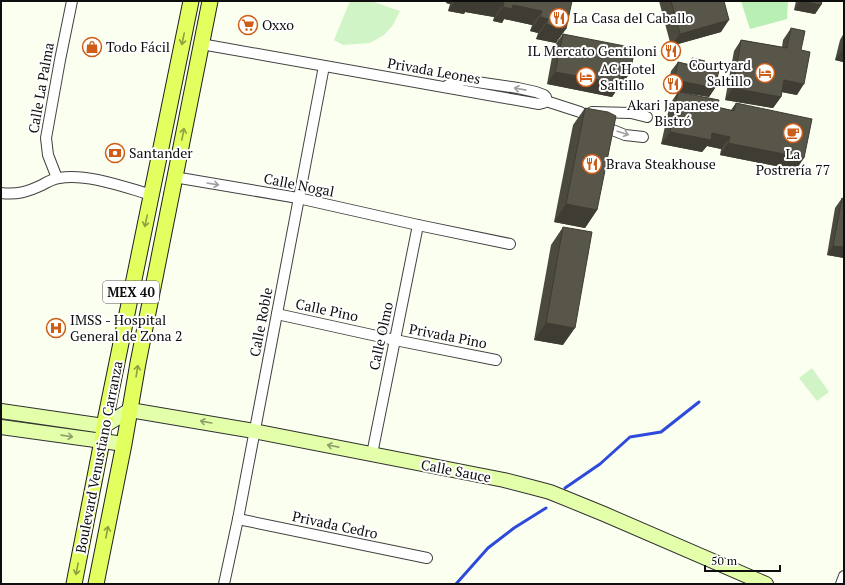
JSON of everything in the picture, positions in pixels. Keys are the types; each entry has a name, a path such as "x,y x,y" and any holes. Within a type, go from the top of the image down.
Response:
{"main road":[{"name":"Boulevard Venustiano Carranza","path":"74,584 104,426 191,1"},
{"name":"Boulevard Venustiano Carranza","path":"99,584 138,363 210,1"}],"street":[{"name":"Calle La Palma","path":"57,178 48,155 46,138 72,1"},
{"name":"Privada Leones","path":"201,44 542,103 580,112"},
{"name":"Calle Roble","path":"224,584 238,519 324,66"},
{"path":"580,112 631,113 647,117"},
{"path":"580,112 607,128 625,135 643,138"},
{"path":"1,193 20,193 57,178 72,176 98,180 152,195"},
{"name":"Calle Nogal","path":"174,177 298,198 510,244"},
{"name":"Calle Olmo","path":"372,454 418,225"},
{"name":"Calle Pino","path":"277,314 395,340"},
{"name":"Privada Pino","path":"395,340 496,360"},
{"path":"1,411 104,426 130,410"},
{"name":"Calle Sauce","path":"130,410 254,431 372,454 504,480 550,492 766,584"},
{"path":"37,432 39,417"},
{"path":"1,427 124,444"},
{"name":"Privada Cedro","path":"238,519 427,558"},
{"path":"841,584 844,576"}],"green space":[{"path":"350,1 371,1 400,11 393,25 384,35 370,43 343,45 334,40"},
{"path":"741,1 788,1 787,19 750,29"},
{"path":"812,368 829,392 817,401 799,378"}],"building":[{"path":"494,1 572,1 566,29 546,24 548,19 540,17 542,11 513,5 512,9 503,7 504,3"},
{"path":"671,1 724,1 729,20 680,34"},
{"path":"801,1 822,1 821,5"},
{"name":"Courtyard Saltillo","path":"791,28 805,31 801,50 810,52 804,84 784,80 781,97 733,88 741,40 787,48"},
{"name":"AC Hotel Saltillo","path":"563,34 635,48 630,73 623,72 620,84 555,72"},
{"path":"844,41 844,52 842,51"},
{"path":"692,58 705,61 704,67 719,70 715,88 674,80 678,62 690,65"},
{"path":"678,92 719,100 717,107 734,111 736,103 812,119 804,158 728,143 730,137 712,133 711,140 670,132"},
{"path":"585,108 608,112 616,116 597,210 566,204"},
{"path":"842,198 844,199 844,247 833,246"},
{"path":"563,227 592,232 575,328 546,323"}],"waterway":[{"path":"565,488 600,464 630,437 661,432 699,402"},
{"path":"456,584 488,548 514,528 546,508"}],"place":[{"name":"La Casa del Caballo","path":"559,18"},
{"name":"Oxxo","path":"248,25"},
{"name":"Todo Fácil","path":"92,47"},
{"name":"IL Mercato Gentiloni","path":"671,51"},
{"name":"Courtyard Saltillo","path":"765,73"},
{"name":"AC Hotel Saltillo","path":"586,77"},
{"name":"Akari Japanese Bistró","path":"673,84"},
{"name":"La Postrería 77","path":"793,133"},
{"name":"Santander","path":"115,153"},
{"name":"Brava Steakhouse","path":"592,164"},
{"name":"IMSS - Hospital General de Zona 2","path":"56,328"}]}
